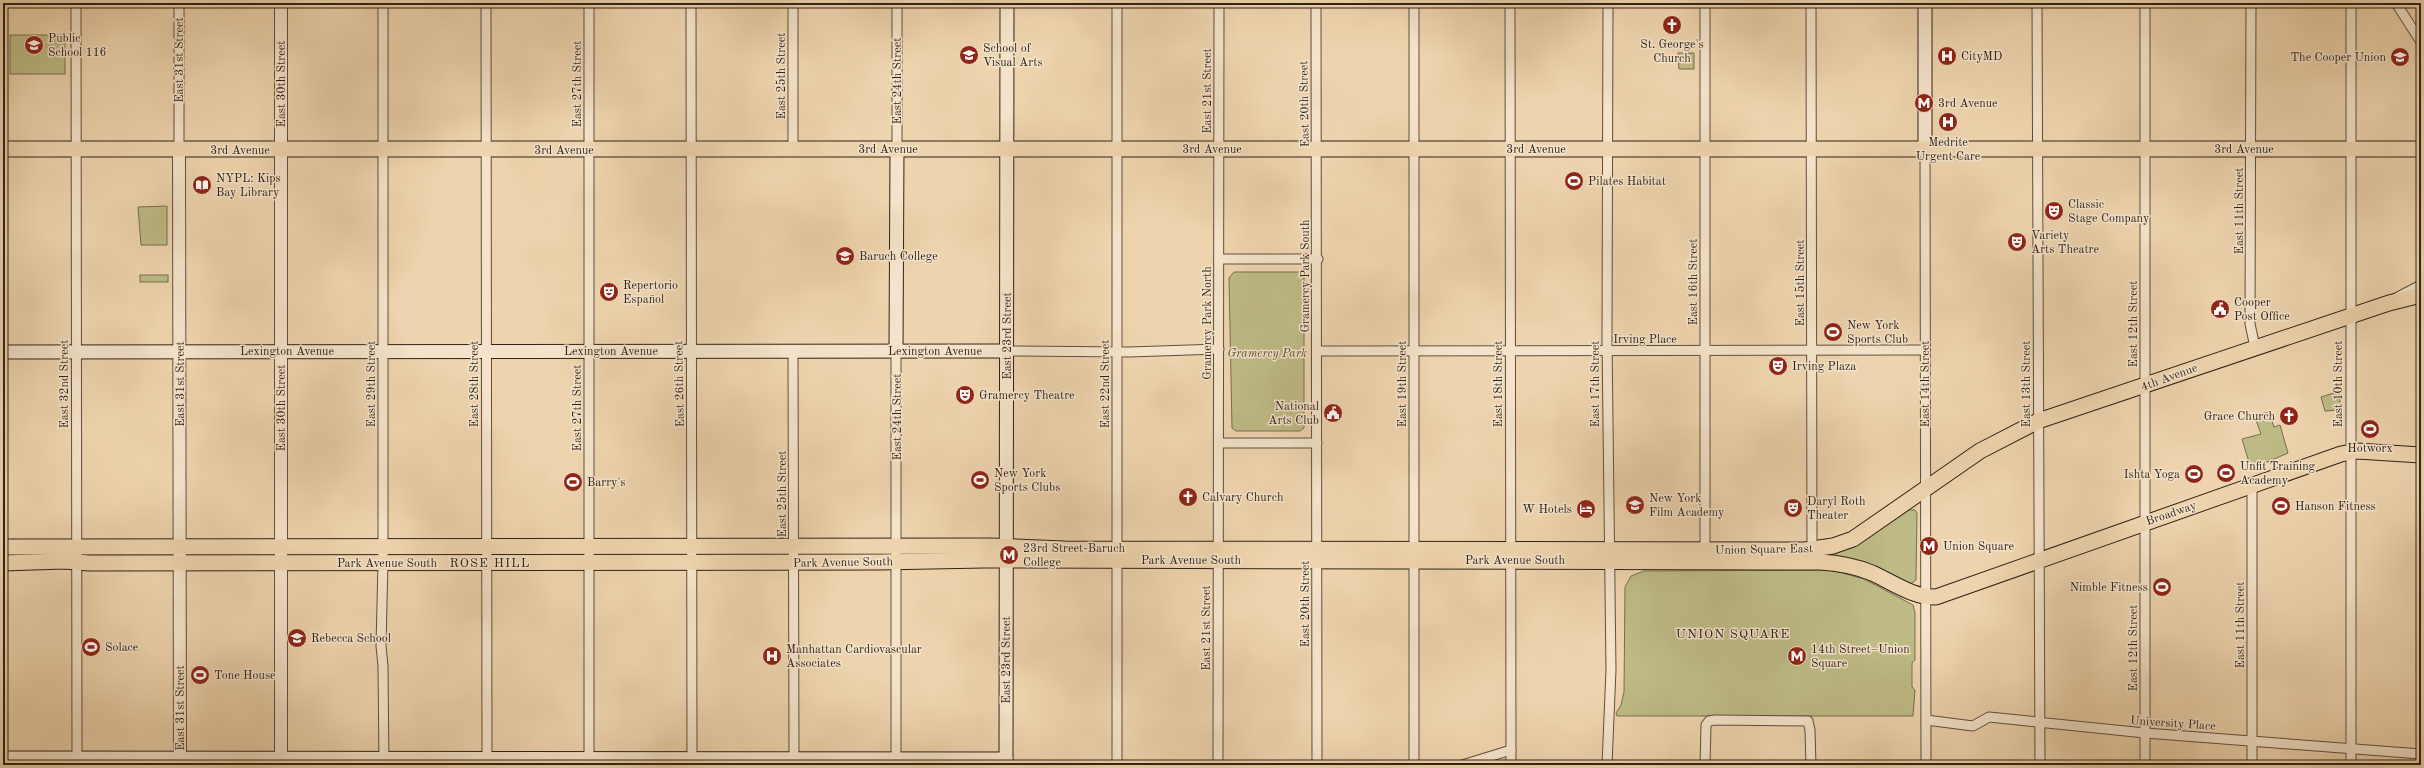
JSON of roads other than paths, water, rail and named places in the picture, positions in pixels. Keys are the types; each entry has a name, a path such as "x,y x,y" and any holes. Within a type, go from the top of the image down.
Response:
{"main road":[{"name":"East 23rd Street","path":"1006,762 1007,3"},
{"name":"East 14th Street","path":"1925,3 1925,149"},
{"name":"3rd Avenue","path":"3,149 2421,149"},
{"name":"East 24th Street","path":"896,351 897,149"},
{"path":"2389,303 2421,296"},
{"name":"4th Avenue","path":"1926,489 1980,451 2038,421 2389,303"},
{"name":"Lexington Avenue","path":"3,352 1006,351"},
{"name":"Broadway","path":"1926,596 1944,595 2145,522 2350,452 2421,455"},
{"name":"Union Square East","path":"1812,556 1853,539 1926,489"},
{"name":"Park Avenue South","path":"3,547 794,546 898,554"},
{"name":"Park Avenue South","path":"3,563 794,562 898,554 1006,553 1219,555 1610,555"},
{"name":"Union Square East","path":"1610,555 1812,556 1852,566 1912,593 1926,596"},
{"path":"3,758 77,761 692,761 794,758 1006,762"}],"street":[{"name":"East 32nd Street","path":"76,3 77,761"},
{"name":"East 31st Street","path":"179,3 180,761"},
{"name":"East 30th Street","path":"281,3 282,761"},
{"name":"East 29th Street","path":"382,3 383,563 381,646 383,666 384,761"},
{"name":"East 28th Street","path":"486,3 487,761"},
{"name":"East 27th Street","path":"589,3 589,761"},
{"name":"East 26th Street","path":"691,3 692,761"},
{"name":"East 25th Street","path":"793,3 794,149"},
{"name":"East 24th Street","path":"897,3 897,149"},
{"name":"East 22nd Street","path":"1117,3 1117,765"},
{"name":"East 21st Street","path":"1218,204 1219,3"},
{"name":"East 20th Street","path":"1316,3 1317,204"},
{"name":"East 19th Street","path":"1414,3 1414,765"},
{"name":"East 18th Street","path":"1510,3 1511,765"},
{"name":"East 17th Street","path":"1607,765 1611,670 1607,351 1608,3"},
{"name":"East 16th Street","path":"1705,3 1705,556"},
{"name":"East 15th Street","path":"1811,3 1812,556"},
{"name":"East 13th Street","path":"2037,3 2040,765"},
{"name":"East 12th Street","path":"2145,3 2145,765"},
{"name":"East 11th Street","path":"2251,3 2250,324 2255,347"},
{"name":"East 10th Street","path":"2351,3 2351,765"},
{"path":"2396,3 2421,42"},
{"name":"East 14th Street","path":"1925,149 1926,765"},
{"name":"Gramercy Park North","path":"1218,204 1218,443"},
{"name":"Gramercy Park South","path":"1317,204 1317,443"},
{"path":"1218,259 1318,259"},
{"name":"4th Avenue","path":"2389,303 2410,289 2421,285"},
{"name":"Lexington Avenue","path":"1006,351 1117,352 1219,349"},
{"name":"Irving Place","path":"1317,351 1925,350"},
{"name":"East 25th Street","path":"793,351 794,758"},
{"name":"East 24th Street","path":"896,351 898,554 896,759"},
{"name":"East 21st Street","path":"1218,443 1218,765"},
{"path":"1218,443 1317,443"},
{"name":"East 20th Street","path":"1317,443 1317,765"},
{"name":"East 11th Street","path":"2252,485 2252,765"},
{"name":"University Place","path":"1926,720 1973,726 1988,717 2030,720 2040,724 2145,733 2421,754"},
{"path":"1705,765 1705,729 1709,721 1808,721 1810,730 1811,765"},
{"path":"1462,765 1511,750"}],"place":[{"name":"St. George's Church","path":"1672,25"},
{"name":"Public School 116","path":"34,45"},
{"name":"School of Visual Arts","path":"969,55"},
{"name":"CityMD","path":"1947,56"},
{"name":"The Cooper Union","path":"2400,57"},
{"name":"3rd Avenue","path":"1924,103"},
{"name":"Medrite Urgent Care","path":"1948,122"},
{"name":"Pilates Habitat","path":"1574,181"},
{"name":"NYPL: Kips Bay Library","path":"202,185"},
{"name":"Classic Stage Company","path":"2054,211"},
{"name":"Variety Arts Theatre","path":"2017,242"},
{"name":"Baruch College","path":"845,256"},
{"name":"Repertorio Español","path":"609,292"},
{"name":"Cooper Post Office","path":"2220,309"},
{"name":"New York Sports Club","path":"1833,332"},
{"name":"Irving Plaza","path":"1778,366"},
{"name":"Gramercy Theatre","path":"965,395"},
{"name":"National Arts Club","path":"1333,413"},
{"name":"Grace Church","path":"2289,416"},
{"name":"Hotworx","path":"2370,429"},
{"name":"Unfit Training Academy","path":"2226,473"},
{"name":"Ishta Yoga","path":"2194,474"},
{"name":"New York Sports Clubs","path":"980,480"},
{"name":"Barry's","path":"573,482"},
{"name":"Calvary Church","path":"1188,497"},
{"name":"New York Film Academy","path":"1635,505"},
{"name":"Hanson Fitness","path":"2281,506"},
{"name":"Daryl Roth Theater","path":"1793,508"},
{"name":"W Hotels","path":"1586,509"},
{"name":"Union Square","path":"1929,546"},
{"name":"23rd Street-Baruch College","path":"1009,555"},
{"name":"Nimble Fitness","path":"2162,587"},
{"name":"Rebecca School","path":"297,638"},
{"name":"Solace","path":"91,647"},
{"name":"Manhattan Cardiovascular Associates","path":"772,656"},
{"name":"14th Street–Union Square","path":"1797,656"},
{"name":"Tone House","path":"200,675"}],"district":[{"name":"ROSE HILL","path":"490,562"},
{"name":"UNION SQUARE","path":"1733,633"}],"park label":[{"name":"Gramercy Park","path":"1267,353"}]}
